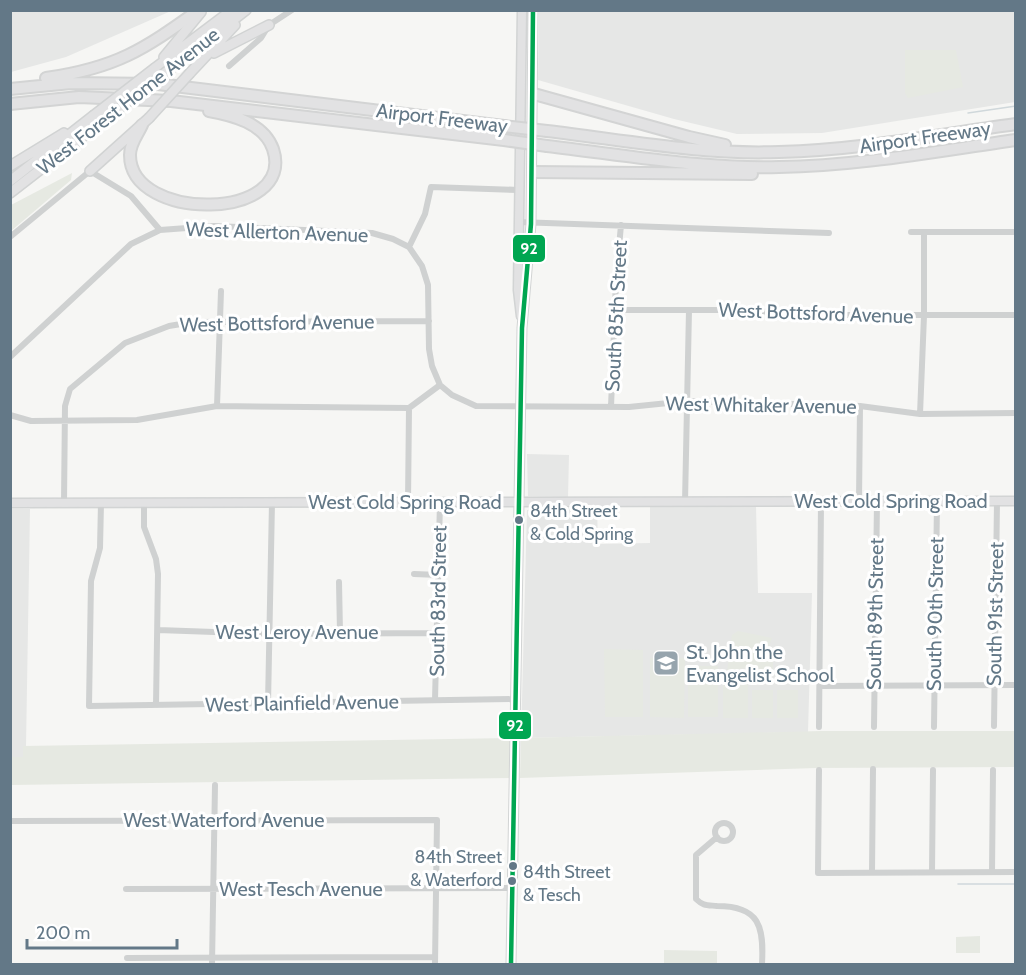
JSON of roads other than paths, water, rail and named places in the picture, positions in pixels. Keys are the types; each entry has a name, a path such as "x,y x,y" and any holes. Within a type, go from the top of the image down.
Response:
{"highway":[{"path":"10,83 83,72 121,61 153,44 201,10"},
{"name":"Airport Freeway","path":"10,89 71,83 158,84 702,149 763,153 815,151 1016,124"},
{"path":"534,93 714,143 738,147 803,146 815,151"},
{"name":"Airport Freeway","path":"10,104 79,97 171,101 692,163 751,167 812,165 1016,140"},
{"path":"146,122 132,144 130,158 138,176 157,193 189,203 219,204 243,199 265,186 272,174 274,155 271,144 259,130 238,118 185,107 171,101"},
{"path":"533,172 788,173 866,165 904,155"}],"main road":[{"path":"155,68 201,10"},
{"name":"West Forest Home Avenue","path":"10,181 232,10"},
{"path":"90,171 146,122 246,11"},
{"name":"West Forest Home Avenue","path":"10,193 246,11"},
{"path":"200,63 230,43 269,25"},
{"path":"10,166 90,118"}],"street":[{"path":"229,66 261,38 269,25 292,10"},
{"path":"522,10 518,222 518,290 522,328"},
{"path":"512,964 522,328 533,172 533,10"},
{"path":"520,103 534,93"},
{"path":"90,171 131,196 160,230"},
{"name":"West Forest Home Avenue","path":"10,237 90,171"},
{"path":"519,171 533,172"},
{"path":"10,415 31,421 64,421 149,419 217,406 409,408 440,385 430,357 428,285 422,266 409,248 425,214 431,187 519,190"},
{"path":"518,222 830,233"},
{"name":"South 85th Street","path":"611,406 616,280 621,225"},
{"name":"West Allerton Avenue","path":"10,357 131,244 160,230 214,226 372,233 393,239 409,248"},
{"path":"911,232 1016,232"},
{"path":"920,414 924,316 924,232"},
{"path":"217,406 221,291"},
{"name":"West Bottsford Avenue","path":"616,310 750,310 799,315 1016,315"},
{"path":"685,502 689,310"},
{"name":"West Bottsford Avenue","path":"64,502 66,397 70,389 125,343 169,326 220,322 429,321"},
{"name":"West Whitaker Avenue","path":"440,385 452,395 476,406 611,406 688,401 860,406 920,414 1016,413"},
{"path":"859,501 860,406"},
{"path":"408,502 409,408"},
{"name":"South 89th Street","path":"874,727 877,501"},
{"name":"South 90th Street","path":"933,727 937,501"},
{"name":"South 91st Street","path":"994,726 998,501"},
{"name":"West Cold Spring Road","path":"10,502 1016,501"},
{"path":"268,704 272,502"},
{"name":"South 83rd Street","path":"435,700 440,502"},
{"path":"819,727 821,502"},
{"name":"West Plainfield Avenue","path":"101,503 100,548 91,581 89,706 516,699"},
{"path":"144,503 144,526 156,559 158,574 156,705"},
{"path":"414,574 439,575"},
{"path":"339,582 340,633"},
{"name":"West Leroy Avenue","path":"158,630 269,633 437,633"},
{"path":"820,686 1016,685"},
{"path":"872,872 873,769"},
{"path":"819,770 818,873 1016,872"},
{"path":"932,872 933,770"},
{"path":"992,872 993,770"},
{"path":"212,961 215,785"},
{"name":"West Waterford Avenue","path":"10,821 437,820 436,888"},
{"path":"717,837 696,855 696,899 703,905 743,909 754,917 762,933 762,964"},
{"path":"127,957 212,961 316,957 435,961 436,888"},
{"name":"West Tesch Avenue","path":"126,889 512,888"}],"waterway":[{"path":"968,113 1016,106"},
{"path":"958,884 1016,884"}],"place":[{"name":"84th Street & Cold Spring","path":"519,520"},
{"name":"St. John the Evangelist School","path":"666,663"},
{"name":"84th Street & Waterford","path":"513,866"},
{"name":"84th Street & Tesch","path":"512,881"}]}
